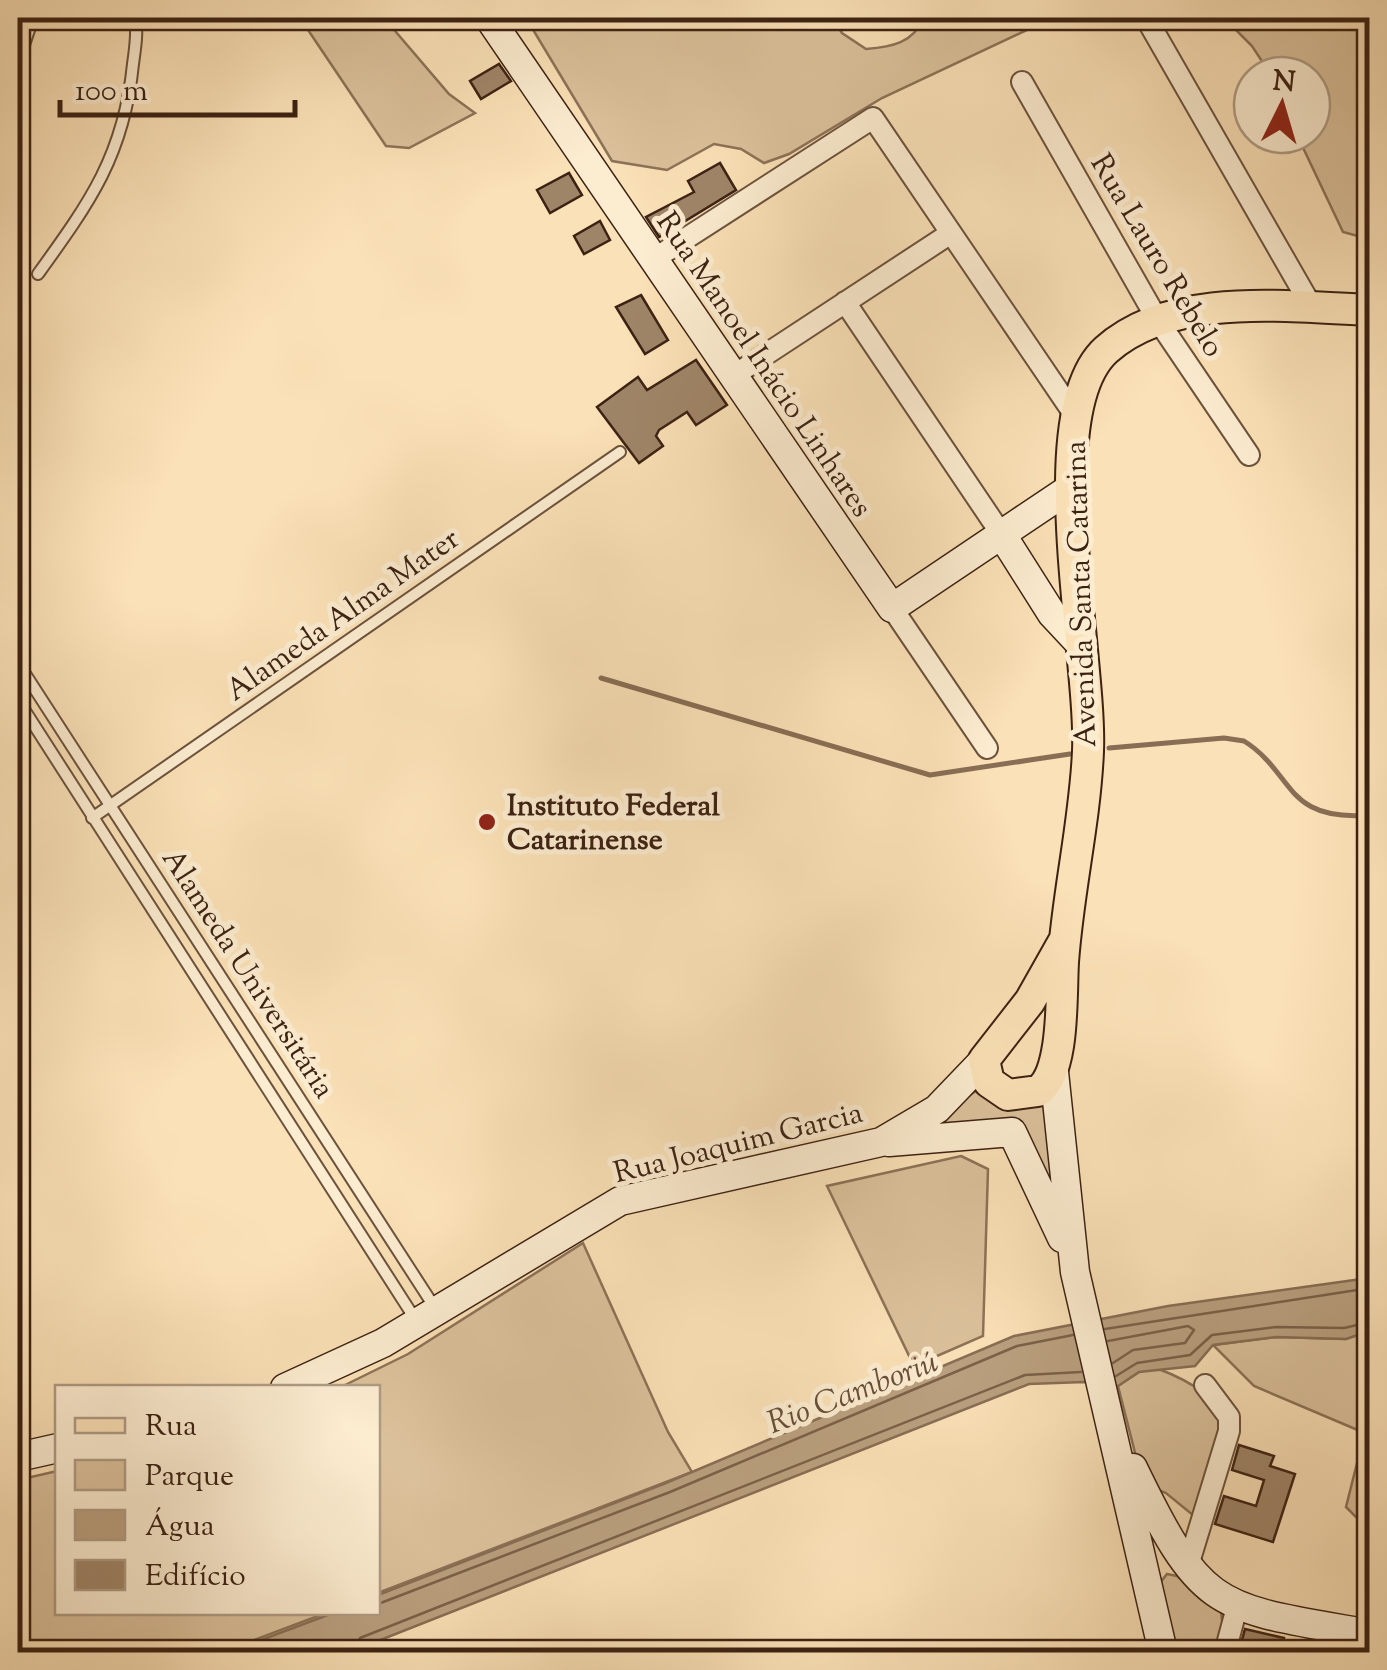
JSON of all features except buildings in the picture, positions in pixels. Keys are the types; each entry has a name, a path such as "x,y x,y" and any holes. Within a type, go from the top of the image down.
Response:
{"main road":[{"name":"Rua Manoel Inácio Linhares","path":"489,18 892,608"},
{"name":"Avenida Santa Catarina","path":"1054,1072 1065,939 1088,750 1072,487 1074,414 1083,382 1104,352 1157,319 1236,309 1370,310"},
{"path":"892,608 1072,487"},
{"path":"1002,535 1052,614 1082,646"},
{"name":"Avenida Santa Catarina","path":"984,1060 1030,1001 1065,939"},
{"path":"984,1060 989,1082 996,1090 1019,1097 1047,1085 1054,1072"},
{"name":"Rua Joaquim Garcia","path":"292,1385 353,1358 427,1317 620,1202 880,1142 936,1108 984,1060"},
{"path":"1054,1072 1078,1284 1164,1652"},
{"path":"880,1142 1012,1132 1036,1176 1078,1284"},
{"path":"1109,1414 1183,1564 1202,1586 1236,1607 1370,1634"},
{"path":"18,1457 55,1449"}],"street":[{"path":"1146,18 1313,308"},
{"name":"Rua Lauro Rebelo","path":"1022,82 1157,319 1249,455"},
{"path":"654,259 872,118 1074,414"},
{"path":"733,376 950,232"},
{"path":"845,302 1002,535"},
{"name":"Rua Manoel Inácio Linhares","path":"892,608 987,748"},
{"path":"1183,1564 1229,1431 1229,1416 1205,1384"},
{"path":"1226,1652 1236,1607"}],"lane":[{"path":"18,63 34,18"},
{"path":"38,274 76,221 114,155 128,115 135,18"},
{"name":"Alameda Alma Mater","path":"92,818 620,452"},
{"name":"Alameda Universitária","path":"18,663 111,805 427,1317"},
{"name":"Alameda Universitária","path":"18,700 92,818 427,1317"}],"path":[{"path":"18,296 38,274"}],"green space":[{"path":"300,18 384,18 449,94 475,113 409,148 386,146"},
{"path":"526,18 833,18 842,33 866,49 908,38 923,18 1025,18 1027,30 882,98 789,154 764,163 741,149 714,144 667,170 612,161"},
{"path":"1224,18 1369,18 1369,239 1343,232 1306,155 1332,155 1332,55 1258,55"},
{"path":"979,1089 1015,1110 1044,1101 1054,1201 1033,1145 918,1129"},
{"path":"961,1156 988,1169 983,1336 914,1366 827,1186"},
{"path":"583,1243 668,1432 692,1472 380,1592 380,1385 345,1385 408,1354"},
{"path":"1369,1331 1369,1520 1356,1517 1346,1507 1362,1443 1360,1431 1254,1386 1213,1345 1276,1337 1346,1339"},
{"path":"1156,1368 1208,1396 1225,1424 1194,1516 1166,1493 1143,1484 1118,1386 1139,1372"},
{"path":"55,1471 55,1615 321,1615 222,1652 20,1652 18,1480"},
{"path":"1167,1574 1177,1576 1221,1611 1223,1628 1216,1652 1171,1652 1156,1588"}],"water":[{"path":"1369,1278 1369,1331 1346,1339 1276,1337 1213,1345 1195,1366 1139,1372 1118,1386 1084,1382 1029,1384 350,1652 229,1652 328,1615 380,1615 380,1594 666,1483 1014,1336 1168,1306"}],"waterway":[{"path":"601,678 930,775 1070,754"},
{"path":"1109,748 1224,738 1244,741 1305,803 1342,815 1370,815"}],"place":[{"name":"Instituto Federal Catarinense","path":"487,822"}],"water label":[{"name":"Rio Camboriú","path":"852,1391"}]}
